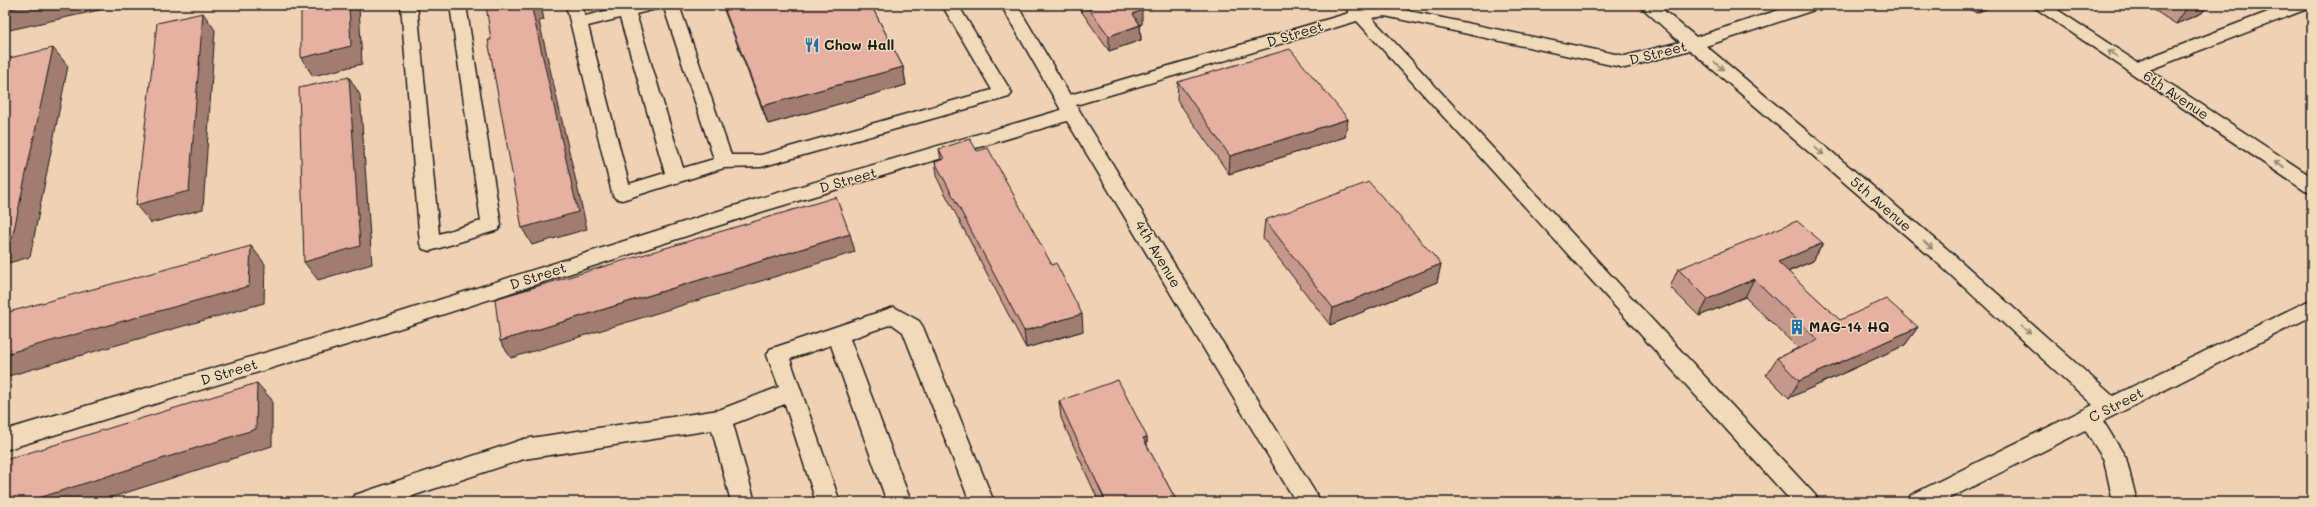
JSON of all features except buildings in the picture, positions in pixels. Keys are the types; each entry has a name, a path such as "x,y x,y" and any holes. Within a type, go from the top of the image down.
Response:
{"street":[{"path":"409,5 430,244 491,225 458,5"},
{"path":"574,5 622,193 724,162 761,161 1002,93 950,5"},
{"path":"579,23 625,8 650,5"},
{"path":"671,5 724,162"},
{"name":"4th Avenue","path":"1009,5 1068,108 1309,502"},
{"name":"5th Avenue","path":"1647,5 1868,193 2063,362 2110,407"},
{"name":"D Street","path":"5,440 379,327 1068,108 1355,10 1385,11 1625,62 1693,44 1810,5"},
{"name":"6th Avenue","path":"2039,5 2312,186"},
{"path":"2136,69 2301,5"},
{"path":"625,8 676,177"},
{"path":"1355,10 1807,502"},
{"name":"C Street","path":"1919,502 2312,308"},
{"path":"828,502 792,392 778,355 894,315 912,327 982,502"},
{"path":"838,334 899,502"},
{"path":"363,502 399,496 524,449 720,419 792,392"},
{"path":"2090,418 2115,458 2125,502"},
{"path":"720,419 743,502"}],"place":[{"name":"Chow Hall","path":"812,45"},
{"name":"MAG-14 HQ","path":"1797,327"}]}
